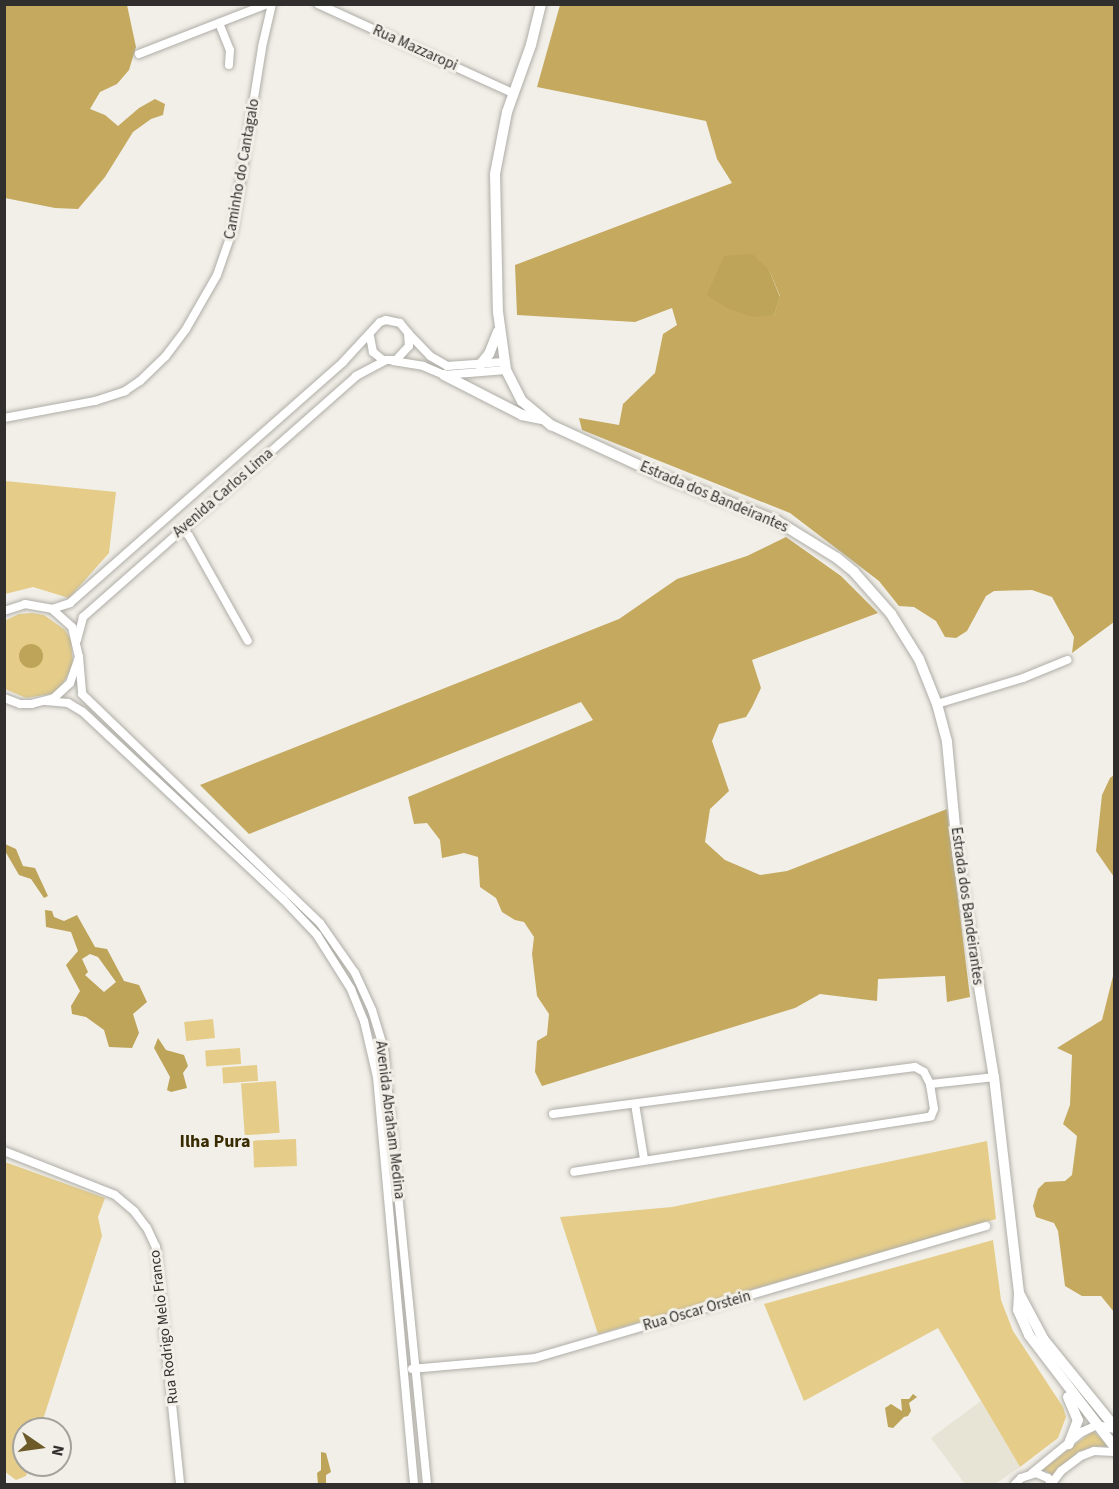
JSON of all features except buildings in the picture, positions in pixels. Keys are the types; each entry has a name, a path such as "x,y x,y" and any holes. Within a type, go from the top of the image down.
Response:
{"main road":[{"name":"Estrada dos Bandeirantes","path":"541,4 531,45 512,93 495,174 499,329 504,366 522,401 543,420 660,475 777,521 837,558 875,595 905,634 919,659 937,704 947,742 958,858 994,1077 1019,1293 1018,1310 1022,1322 1059,1377 1114,1446"},
{"path":"480,364 489,354 499,329"},
{"path":"444,375 522,415 543,420"},
{"name":"Estrada dos Bandeirantes","path":"1019,1293 1044,1340 1114,1427"},
{"path":"1059,1377 1077,1420 1069,1444"}],"street":[{"path":"139,54 267,4"},
{"name":"Caminho do Cantagalo","path":"4,418 94,401 124,391 140,381 165,357 186,329 217,274 233,229 262,47 272,4"},
{"name":"Rua Mazzaropi","path":"318,4 512,93"},
{"path":"219,23 230,50 229,65"},
{"name":"Avenida Carlos Lima","path":"52,609 70,603 343,362 370,336 374,327 386,320 400,323 438,362 456,366 480,364 504,366"},
{"name":"Avenida Carlos Lima","path":"77,640 83,617 356,376 406,352 408,333"},
{"path":"370,336 373,352 389,360 423,366 444,375 504,366"},
{"path":"182,529 189,536 248,641"},
{"path":"4,610 24,604 52,609 72,627 77,640"},
{"name":"Avenida Abraham Medina","path":"77,640 82,694 307,909 346,958 362,988 384,1049 427,1485"},
{"path":"4,704 46,701 63,691 70,683 80,657"},
{"path":"937,704 1023,678 1067,660"},
{"path":"4,698 20,704"},
{"name":"Avenida Abraham Medina","path":"46,701 68,702 83,712 291,907 317,935 351,989 364,1021 375,1067 414,1485"},
{"path":"553,1114 915,1066 924,1072 930,1084 934,1109 927,1117 644,1159 574,1172"},
{"path":"930,1084 994,1077"},
{"path":"635,1104 644,1159"},
{"path":"382,1132 387,1137 393,1132"},
{"path":"383,1149 389,1144 395,1148"},
{"name":"Rua Rodrigo Melo Franco","path":"4,1151 115,1195 134,1211 147,1227 156,1247 180,1485"},
{"name":"Rua Oscar Orstein","path":"403,1370 535,1358 986,1226"},
{"path":"1015,1485 1082,1432 1097,1425 1114,1427"},
{"path":"1032,1473 1044,1475 1052,1484 1061,1471 1081,1456 1094,1451 1114,1452"}],"shaded area":[{"path":"4,5 127,5 136,47 129,70 117,84 100,92 90,109 105,115 118,126 139,108 155,99 165,104 163,115 151,119 133,132 105,177 78,209 55,208 5,198"},
{"path":"560,5 1114,5 1114,622 1072,653 1074,637 1052,597 1032,590 994,591 986,596 967,631 956,638 945,637 936,621 914,607 899,606 879,581 790,513 582,430 579,418 619,425 623,404 655,373 663,334 677,325 672,308 635,322 517,315 515,265 732,183 717,159 706,121 537,87","holes":["769,270 780,296 774,315"]},
{"path":"752,254 769,270 780,297 774,315 754,317 729,309 707,295 724,256"},
{"path":"5,481 116,492 109,553 69,598 33,587 5,594"},
{"path":"786,537 841,576 878,613 752,660 761,688 752,707 746,717 719,724 712,741 729,791 710,809 705,842 725,860 760,875 787,871 947,809 970,997 947,1002 945,976 878,979 877,1001 820,994 795,1008 542,1086 535,1072 537,1041 547,1035 549,1014 537,996 532,954 534,937 524,922 515,920 502,912 496,898 480,887 478,857 464,853 442,858 440,840 427,823 414,824 408,797 593,720 581,702 249,834 200,785 619,619 677,579 747,556"},
{"path":"19,614 44,615 65,630 71,640 73,665 61,687 51,694 26,698 5,689 4,621"},
{"path":"31,644 36,645 42,651 42,661 36,667 31,668 26,667 20,661 19,656 20,651 26,645"},
{"path":"1114,775 1114,877 1096,851 1102,795 1110,778"},
{"path":"5,844 16,849 23,866 35,868 48,896 44,898 31,879 19,875 5,851"},
{"path":"45,910 52,911 54,917 64,921 77,915 95,947 107,949 124,981 139,985 147,1002 133,1014 139,1033 132,1048 109,1047 104,1030 86,1017 72,1014 71,1006 80,991 66,965 78,951 71,932 46,927","holes":["90,954 98,957 116,982 104,992 85,975 88,972 82,959"]},
{"path":"1114,972 1114,1312 1101,1296 1082,1296 1065,1286 1058,1231 1054,1223 1036,1217 1033,1206 1038,1189 1045,1182 1065,1181 1072,1175 1077,1136 1063,1124 1070,1105 1072,1055 1057,1048 1102,1020"},
{"path":"213,1019 215,1038 186,1041 184,1022"},
{"path":"158,1038 166,1050 184,1055 188,1066 183,1073 187,1088 171,1092 167,1090 170,1077 154,1048"},
{"path":"240,1048 241,1064 206,1066 205,1050"},
{"path":"257,1065 258,1081 223,1083 222,1067"},
{"path":"276,1081 280,1133 245,1135 241,1083"},
{"path":"296,1139 297,1166 254,1167 253,1141"},
{"path":"987,1141 996,1219 598,1334 560,1217 672,1207"},
{"path":"5,1162 105,1198 98,1217 102,1236 44,1417 12,1417 12,1477 4,1471"},
{"path":"993,1240 1001,1300 1013,1331 1063,1407 1066,1417 1058,1438 1020,1467 938,1328 804,1401 764,1304"},
{"path":"913,1394 917,1397 909,1403 911,1411 908,1416 893,1428 888,1427 885,1408 891,1404 902,1411 901,1399 909,1399"},
{"path":"981,1401 1020,1467 995,1484 965,1484 931,1438"},
{"path":"1093,1431 1109,1446 1091,1447 1078,1452 1052,1475 1043,1469"},
{"path":"321,1452 326,1453 331,1472 326,1475 326,1484 318,1484 317,1473 321,1470"}],"district":[{"name":"Ilha Pura","path":"215,1142"}]}
